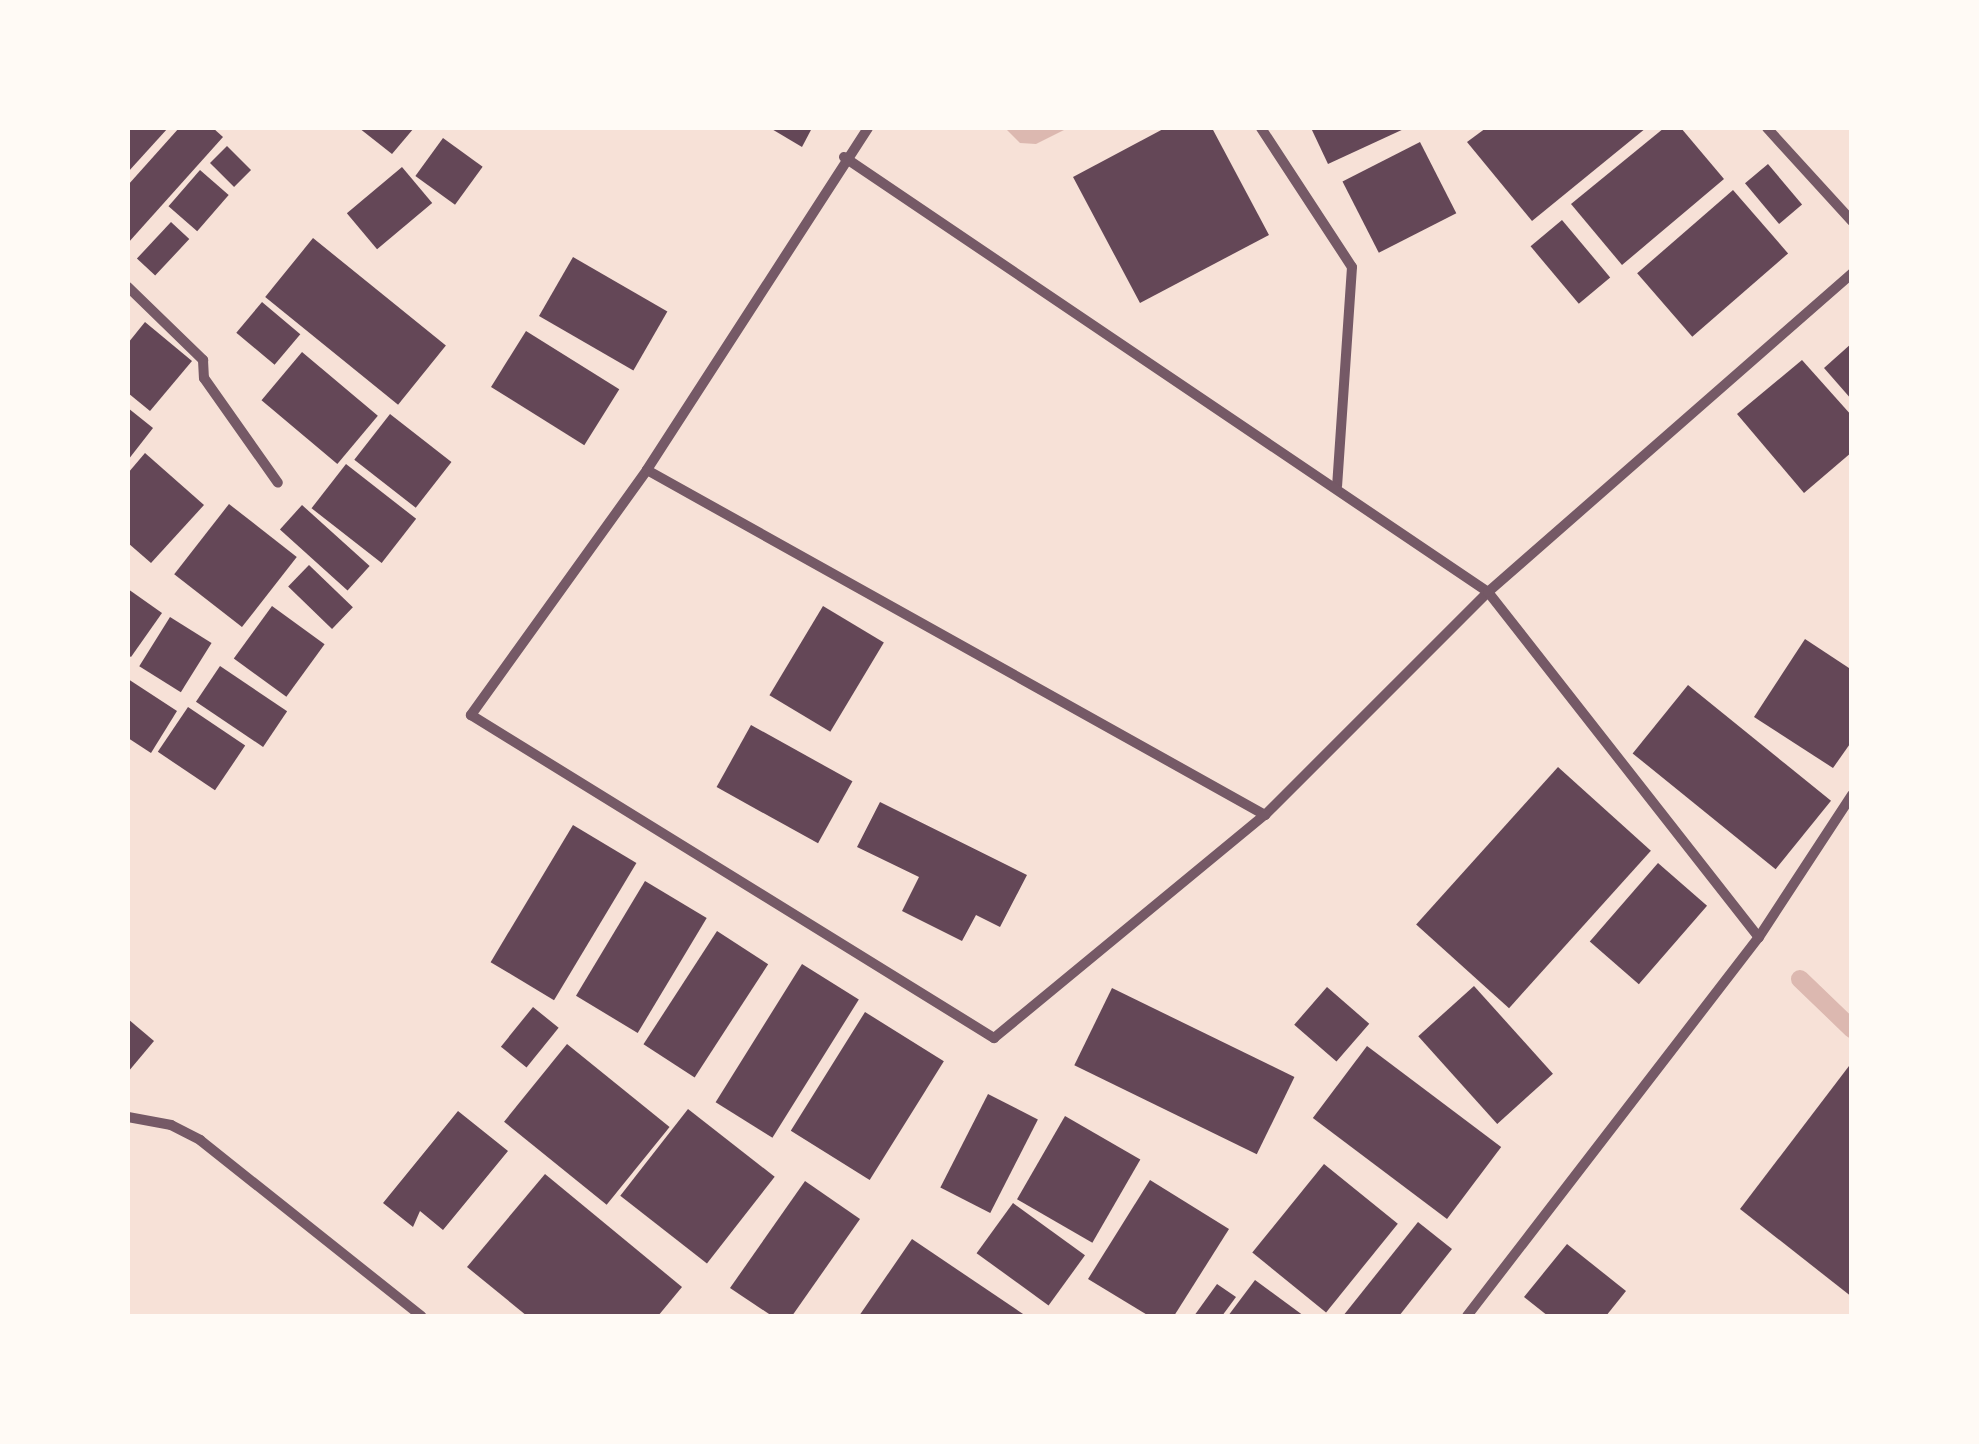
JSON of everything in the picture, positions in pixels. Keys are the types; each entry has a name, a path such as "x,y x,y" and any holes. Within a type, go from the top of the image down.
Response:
{"street":[{"path":"868,128 844,157 647,470 471,715 994,1038 1266,815 1488,592 1852,273"},
{"path":"1262,128 1352,267 1337,485"},
{"path":"1767,128 1852,221"},
{"path":"844,157 1337,485 1488,592 1759,937"},
{"path":"128,287 203,360 204,378 278,484"},
{"path":"647,470 1266,815"},
{"path":"1467,1316 1759,937 1852,795"},
{"path":"128,1117 171,1125 200,1140 420,1316"}],"shaded area":[{"path":"1005,128 1068,128 1036,144 1020,143"}],"building":[{"path":"128,128 168,128 128,172"},
{"path":"179,128 213,128 223,137 128,243 128,185"},
{"path":"359,128 414,128 392,154"},
{"path":"770,128 812,128 802,147"},
{"path":"1165,128 1212,128 1269,235 1140,303 1073,177"},
{"path":"1311,128 1406,128 1328,164"},
{"path":"1486,128 1646,128 1532,221 1467,142"},
{"path":"1664,128 1681,128 1724,179 1622,265 1571,204"},
{"path":"443,138 483,167 455,205 415,176"},
{"path":"1420,142 1456,213 1379,253 1342,181"},
{"path":"227,146 251,170 234,187 210,163"},
{"path":"1768,164 1802,205 1779,224 1745,183"},
{"path":"402,167 432,203 377,249 347,213"},
{"path":"200,170 229,195 197,231 169,206"},
{"path":"1733,190 1788,253 1692,337 1637,273"},
{"path":"1562,220 1610,277 1579,304 1531,246"},
{"path":"171,222 189,239 155,276 137,259"},
{"path":"313,238 446,346 398,405 265,297"},
{"path":"573,257 667,312 633,370 539,316"},
{"path":"262,302 300,334 275,365 236,333"},
{"path":"145,322 192,361 150,411 128,393 128,343"},
{"path":"526,331 619,389 584,445 491,387"},
{"path":"1852,343 1852,400 1824,368"},
{"path":"302,352 378,416 337,464 262,400"},
{"path":"1802,360 1852,416 1852,452 1804,493 1737,414"},
{"path":"128,408 153,428 128,460"},
{"path":"390,414 451,462 416,508 354,460"},
{"path":"145,453 204,505 151,563 128,543 128,473"},
{"path":"346,464 416,519 382,563 312,508"},
{"path":"229,504 297,557 242,627 174,574"},
{"path":"302,505 370,566 348,590 280,530"},
{"path":"309,565 353,607 332,629 288,587"},
{"path":"128,589 162,613 131,657 128,655"},
{"path":"272,606 325,644 286,697 234,659"},
{"path":"823,606 884,643 830,732 769,695"},
{"path":"170,617 212,643 181,692 139,666"},
{"path":"1805,639 1852,670 1852,741 1833,768 1754,717"},
{"path":"220,666 287,711 263,747 196,702"},
{"path":"128,679 177,711 151,753 128,738"},
{"path":"1688,685 1831,801 1776,869 1633,753"},
{"path":"188,707 245,746 215,790 158,752"},
{"path":"751,725 852,781 818,843 717,787"},
{"path":"1558,767 1651,851 1509,1008 1416,925"},
{"path":"880,802 1027,875 1000,927 976,915 962,941 902,911 919,877 857,847"},
{"path":"573,825 636,863 554,1000 491,962"},
{"path":"1658,863 1707,906 1639,984 1590,941"},
{"path":"645,881 707,918 638,1033 576,996"},
{"path":"717,931 768,964 695,1077 643,1044"},
{"path":"802,964 859,1000 772,1138 716,1102"},
{"path":"1474,986 1553,1074 1497,1124 1418,1036"},
{"path":"1327,987 1369,1024 1336,1061 1294,1025"},
{"path":"1112,988 1294,1077 1257,1154 1074,1065"},
{"path":"533,1007 559,1028 527,1067 501,1047"},
{"path":"865,1012 944,1061 870,1180 791,1131"},
{"path":"128,1019 154,1041 128,1072"},
{"path":"567,1044 670,1127 607,1205 504,1122"},
{"path":"1367,1046 1501,1147 1447,1219 1313,1118"},
{"path":"1849,1066 1852,1068 1852,1297 1740,1209"},
{"path":"988,1094 1038,1119 990,1213 940,1188"},
{"path":"688,1109 775,1177 707,1263 620,1196"},
{"path":"458,1111 508,1151 443,1230 420,1211 413,1227 383,1203"},
{"path":"1065,1116 1140,1160 1092,1243 1017,1199"},
{"path":"1324,1164 1398,1224 1326,1312 1252,1253"},
{"path":"545,1174 682,1287 658,1316 527,1316 467,1267"},
{"path":"1150,1180 1229,1229 1174,1316 1149,1316 1088,1279"},
{"path":"805,1181 860,1219 792,1316 772,1316 730,1288"},
{"path":"1013,1203 1085,1255 1049,1305 977,1253"},
{"path":"1418,1222 1452,1249 1399,1316 1343,1316"},
{"path":"912,1239 1026,1316 859,1316"},
{"path":"1567,1244 1626,1291 1606,1316 1548,1316 1524,1297"},
{"path":"1255,1280 1304,1316 1228,1316"},
{"path":"1217,1284 1236,1297 1222,1316 1194,1316"}],"waterway":[{"path":"1800,979 1852,1029"}]}
